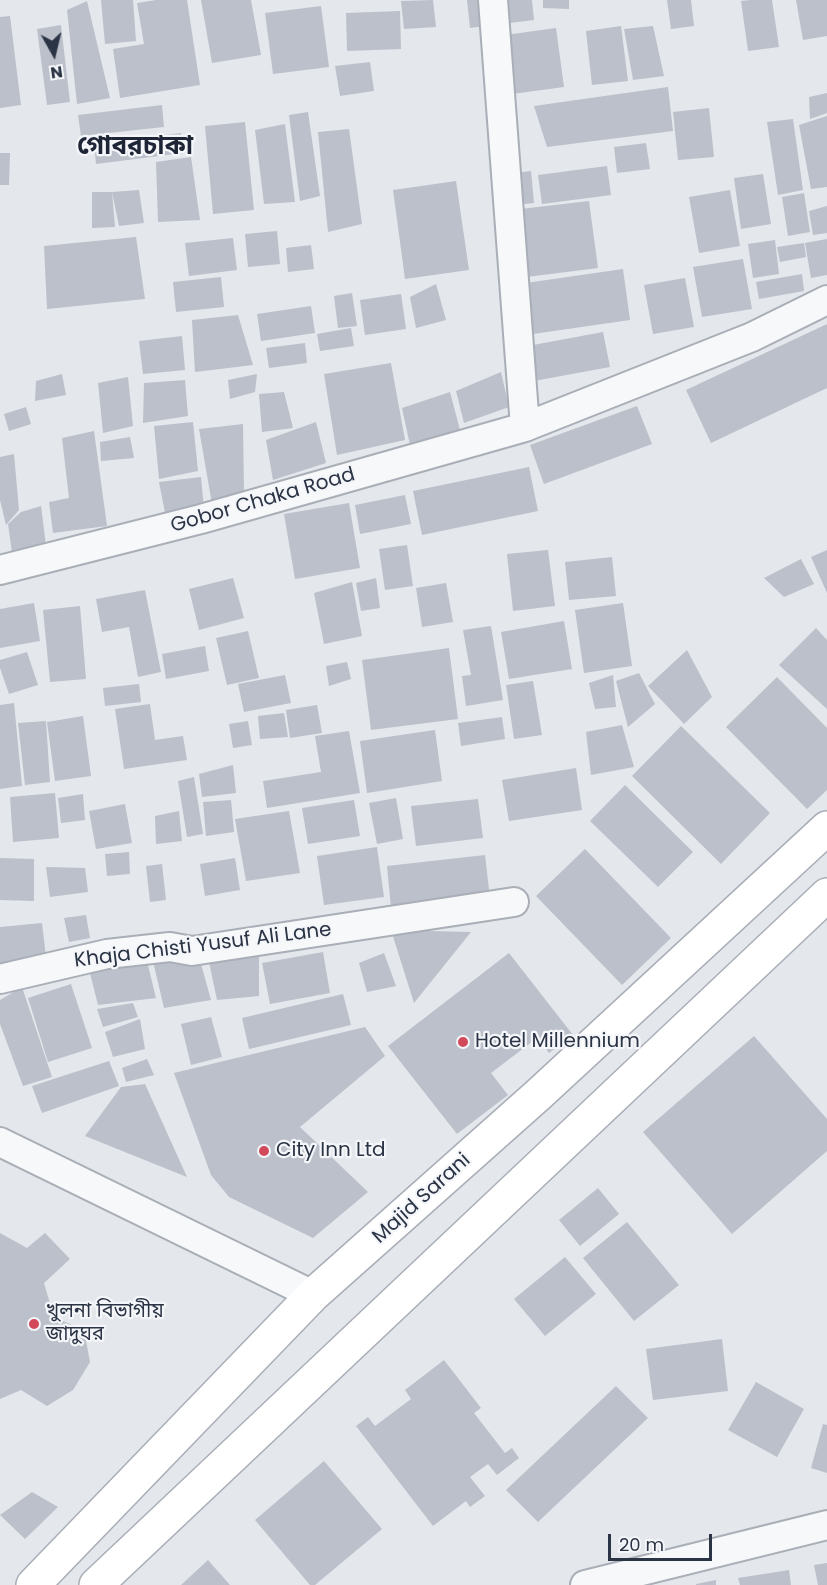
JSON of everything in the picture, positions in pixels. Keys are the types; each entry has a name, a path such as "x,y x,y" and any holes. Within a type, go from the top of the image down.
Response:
{"main road":[{"name":"Majid Sarani","path":"33,1585 313,1295 538,1095 827,828"},
{"path":"96,1585 827,894"}],"street":[{"path":"493,0 525,427"},
{"name":"Gobor Chaka Road","path":"0,570 201,519 525,427 752,337 827,300"},
{"name":"Khaja Chisti Yusuf Ali Lane","path":"0,979 108,954 170,947 192,951 514,902"},
{"path":"0,1142 313,1295"},
{"path":"585,1585 827,1525"}],"building":[{"path":"101,0 133,0 136,41 105,44"},
{"path":"156,0 187,0 200,85 120,98 113,49 144,44 137,3"},
{"path":"201,0 251,0 261,55 212,63"},
{"path":"433,0 436,27 404,29 401,1"},
{"path":"467,0 532,0 534,20 470,28"},
{"path":"543,0 569,0 569,9 543,8"},
{"path":"667,0 691,0 694,26 671,29"},
{"path":"772,0 779,47 748,51 741,1"},
{"path":"796,0 827,0 827,36 803,40"},
{"path":"87,1 110,98 77,104 67,10"},
{"path":"321,6 329,67 273,74 265,13"},
{"path":"400,11 401,49 347,51 346,13"},
{"path":"10,16 21,105 0,108 0,17"},
{"path":"61,25 70,102 47,105 37,29"},
{"path":"621,26 628,81 592,85 586,31"},
{"path":"653,26 664,76 633,80 624,29"},
{"path":"556,28 564,87 490,97 483,38"},
{"path":"370,62 374,91 340,96 335,66"},
{"path":"668,87 673,131 547,147 534,106"},
{"path":"827,93 827,113 810,119 809,97"},
{"path":"162,105 164,127 81,136 78,115"},
{"path":"709,108 714,157 678,160 673,112"},
{"path":"308,112 320,196 300,201 289,115"},
{"path":"827,116 827,187 811,189 799,125"},
{"path":"793,119 803,190 778,195 767,122"},
{"path":"245,122 254,210 213,214 205,126"},
{"path":"285,124 295,202 264,204 255,130"},
{"path":"349,129 362,224 328,232 318,132"},
{"path":"181,133 183,153 96,164 94,143"},
{"path":"646,143 650,169 617,173 614,147"},
{"path":"0,153 10,153 9,185 0,185"},
{"path":"191,157 200,220 158,222 156,162"},
{"path":"607,166 611,195 542,204 538,175"},
{"path":"531,171 534,203 495,207 491,176"},
{"path":"763,174 771,224 741,229 734,178"},
{"path":"456,181 469,270 405,279 393,190"},
{"path":"139,190 144,223 119,226 112,192"},
{"path":"730,190 740,246 699,253 689,197"},
{"path":"92,192 112,192 115,227 92,228"},
{"path":"804,193 810,232 788,236 782,197"},
{"path":"589,201 598,268 503,280 495,212"},
{"path":"827,206 827,233 813,235 809,211"},
{"path":"277,231 280,264 248,267 245,234"},
{"path":"136,237 145,299 47,309 44,246"},
{"path":"233,238 237,270 189,276 185,243"},
{"path":"827,239 827,275 811,278 805,243"},
{"path":"775,240 779,274 753,278 748,244"},
{"path":"804,243 806,257 780,262 777,247"},
{"path":"311,245 314,269 288,272 286,248"},
{"path":"743,259 752,309 702,317 693,267"},
{"path":"623,269 630,320 512,337 505,286"},
{"path":"802,274 804,291 759,299 756,282"},
{"path":"221,277 224,307 176,312 173,282"},
{"path":"685,278 694,327 653,334 644,285"},
{"path":"436,284 446,320 416,328 410,297"},
{"path":"352,293 357,326 338,328 334,296"},
{"path":"401,294 406,329 365,335 360,300"},
{"path":"311,306 315,333 261,341 257,314"},
{"path":"238,315 253,365 195,372 192,320"},
{"path":"827,324 827,388 711,443 686,390"},
{"path":"351,328 354,346 320,351 317,334"},
{"path":"603,332 610,367 523,383 517,348"},
{"path":"182,336 185,370 143,374 139,341"},
{"path":"305,343 307,363 269,368 266,348"},
{"path":"391,363 405,440 337,455 324,374"},
{"path":"501,372 509,407 464,423 456,391"},
{"path":"62,374 66,395 35,401 36,381"},
{"path":"257,374 255,392 230,399 228,380"},
{"path":"128,377 133,426 103,433 98,383"},
{"path":"185,380 188,416 143,423 144,383"},
{"path":"284,392 293,428 262,432 259,394"},
{"path":"450,392 460,430 410,445 402,408"},
{"path":"637,406 652,444 544,484 530,445"},
{"path":"26,407 31,424 9,431 4,414"},
{"path":"193,422 198,471 159,479 154,426"},
{"path":"316,422 326,463 273,480 266,440"},
{"path":"243,424 244,493 212,504 199,429"},
{"path":"94,431 107,526 53,533 49,502 69,498 62,438"},
{"path":"130,437 134,458 101,461 100,442"},
{"path":"14,454 19,510 6,525 0,500 0,457"},
{"path":"529,467 538,511 422,535 413,491"},
{"path":"201,477 204,509 165,513 159,482"},
{"path":"405,495 411,524 360,534 355,505"},
{"path":"349,503 360,568 295,579 284,514"},
{"path":"41,506 46,546 12,553 8,524 21,512"},
{"path":"407,545 413,586 385,590 379,549"},
{"path":"548,550 555,606 513,611 507,554"},
{"path":"827,550 827,593 811,557"},
{"path":"612,557 616,596 569,600 565,562"},
{"path":"801,559 814,584 784,597 764,578"},
{"path":"233,578 244,618 199,630 189,589"},
{"path":"376,578 380,608 361,611 356,583"},
{"path":"352,582 362,636 324,644 314,593"},
{"path":"446,583 453,622 422,627 416,588"},
{"path":"145,590 161,672 138,677 129,627 102,632 96,599"},
{"path":"34,603 40,641 0,648 0,609"},
{"path":"623,603 632,666 584,673 575,610"},
{"path":"80,606 86,679 50,682 43,610"},
{"path":"564,621 572,669 509,679 501,632"},
{"path":"491,626 503,700 466,706 462,676 471,675 463,630"},
{"path":"816,628 827,640 827,709 779,665"},
{"path":"248,631 259,678 227,685 216,638"},
{"path":"205,646 209,671 166,679 162,654"},
{"path":"449,648 458,719 371,730 362,660"},
{"path":"687,650 712,697 684,724 648,686"},
{"path":"27,652 38,685 9,694 0,668 0,660"},
{"path":"347,662 351,679 329,686 326,666"},
{"path":"639,673 655,704 628,727 616,681"},
{"path":"285,675 291,703 244,712 238,684"},
{"path":"613,675 616,707 595,709 589,683"},
{"path":"777,677 827,728 827,790 807,809 726,727"},
{"path":"533,681 542,735 514,739 506,685"},
{"path":"139,684 141,702 105,706 103,688"},
{"path":"14,703 22,786 0,789 0,705"},
{"path":"150,704 155,740 183,736 187,760 124,769 115,709"},
{"path":"317,705 322,733 290,738 286,710"},
{"path":"284,713 288,737 260,739 258,716"},
{"path":"83,716 91,776 55,781 47,722"},
{"path":"502,717 505,739 461,746 458,723"},
{"path":"46,721 50,782 25,785 18,723"},
{"path":"248,721 252,745 233,748 229,724"},
{"path":"622,725 634,767 591,775 586,732"},
{"path":"681,726 770,813 721,864 632,776"},
{"path":"435,730 442,781 367,793 360,741"},
{"path":"349,731 360,793 267,808 263,781 321,772 315,736"},
{"path":"233,765 236,793 202,797 199,774"},
{"path":"576,768 582,810 509,821 502,780"},
{"path":"194,777 203,834 187,837 178,781"},
{"path":"625,785 693,852 658,887 590,821"},
{"path":"55,793 59,838 13,842 10,797"},
{"path":"83,794 85,820 61,823 58,798"},
{"path":"396,798 403,839 377,844 369,803"},
{"path":"478,799 483,838 416,846 411,806"},
{"path":"231,800 234,832 206,836 203,802"},
{"path":"354,800 360,836 308,844 302,808"},
{"path":"125,804 132,843 96,849 89,811"},
{"path":"179,811 182,841 156,844 155,816"},
{"path":"289,811 300,873 246,881 235,819"},
{"path":"377,847 384,897 324,905 317,856"},
{"path":"585,849 671,938 622,985 536,896"},
{"path":"129,852 130,874 107,876 105,854"},
{"path":"485,855 490,898 391,908 387,866"},
{"path":"0,858 34,859 34,901 0,900"},
{"path":"235,858 240,890 205,896 200,864"},
{"path":"162,864 166,900 150,902 146,866"},
{"path":"46,867 85,868 88,892 50,897"},
{"path":"86,915 90,938 69,942 64,918"},
{"path":"42,923 46,957 0,965 0,927"},
{"path":"391,930 471,932 414,1003"},
{"path":"259,952 259,996 217,1000 208,957"},
{"path":"323,952 330,993 270,1004 262,963"},
{"path":"145,953 156,998 98,1005 88,965"},
{"path":"198,953 211,1000 164,1008 152,957"},
{"path":"384,953 396,986 367,992 359,963"},
{"name":"Hotel Millennium","path":"509,953 573,1035 549,1053 537,1038 491,1073 508,1095 457,1134 388,1046"},
{"path":"71,984 92,1048 48,1062 28,998"},
{"path":"22,987 52,1077 23,1086 0,1024 0,1000"},
{"path":"343,994 351,1025 249,1049 242,1018"},
{"path":"133,1003 138,1017 103,1027 97,1009"},
{"path":"211,1017 222,1057 191,1065 181,1024"},
{"path":"140,1019 145,1049 113,1057 105,1032"},
{"name":"City Inn Ltd","path":"365,1027 385,1056 300,1127 368,1192 313,1238 229,1197 211,1175 174,1073"},
{"path":"754,1036 827,1119 827,1151 732,1234 643,1132"},
{"path":"147,1059 154,1075 126,1082 122,1068"},
{"path":"109,1061 119,1086 42,1113 32,1086"},
{"path":"145,1084 187,1177 85,1136 121,1087"},
{"path":"598,1188 619,1214 580,1246 559,1220"},
{"path":"627,1222 679,1285 634,1321 583,1258"},
{"name":"খুলনা বিভাগীয় জাদুঘর","path":"0,1233 27,1248 45,1233 70,1259 44,1283 54,1317 84,1330 90,1362 73,1390 47,1406 21,1390 0,1399"},
{"path":"565,1257 596,1294 545,1336 514,1299"},
{"path":"722,1339 728,1391 653,1400 646,1349"},
{"path":"444,1360 481,1408 474,1413 505,1453 512,1448 519,1458 497,1475 488,1464 470,1477 485,1496 470,1507 466,1501 433,1526 356,1426 368,1417 375,1426 411,1399 405,1390"},
{"path":"756,1382 804,1409 777,1457 728,1430"},
{"path":"616,1386 648,1418 538,1522 506,1490"},
{"path":"823,1424 827,1425 827,1473 811,1468"},
{"path":"324,1461 382,1529 315,1585 310,1585 255,1520"},
{"path":"32,1492 58,1507 25,1539 0,1515"},
{"path":"208,1560 230,1585 181,1585"},
{"path":"827,1563 827,1585 818,1585 814,1565"},
{"path":"789,1570 791,1585 740,1585 738,1578"},
{"path":"716,1580 716,1585 696,1585 696,1584"}],"place":[{"name":"Hotel Millennium","path":"463,1042"},
{"name":"City Inn Ltd","path":"264,1151"},
{"name":"খুলনা বিভাগীয় জাদুঘর","path":"34,1324"}],"district":[{"name":"গোবরচাকা","path":"135,147"}]}
